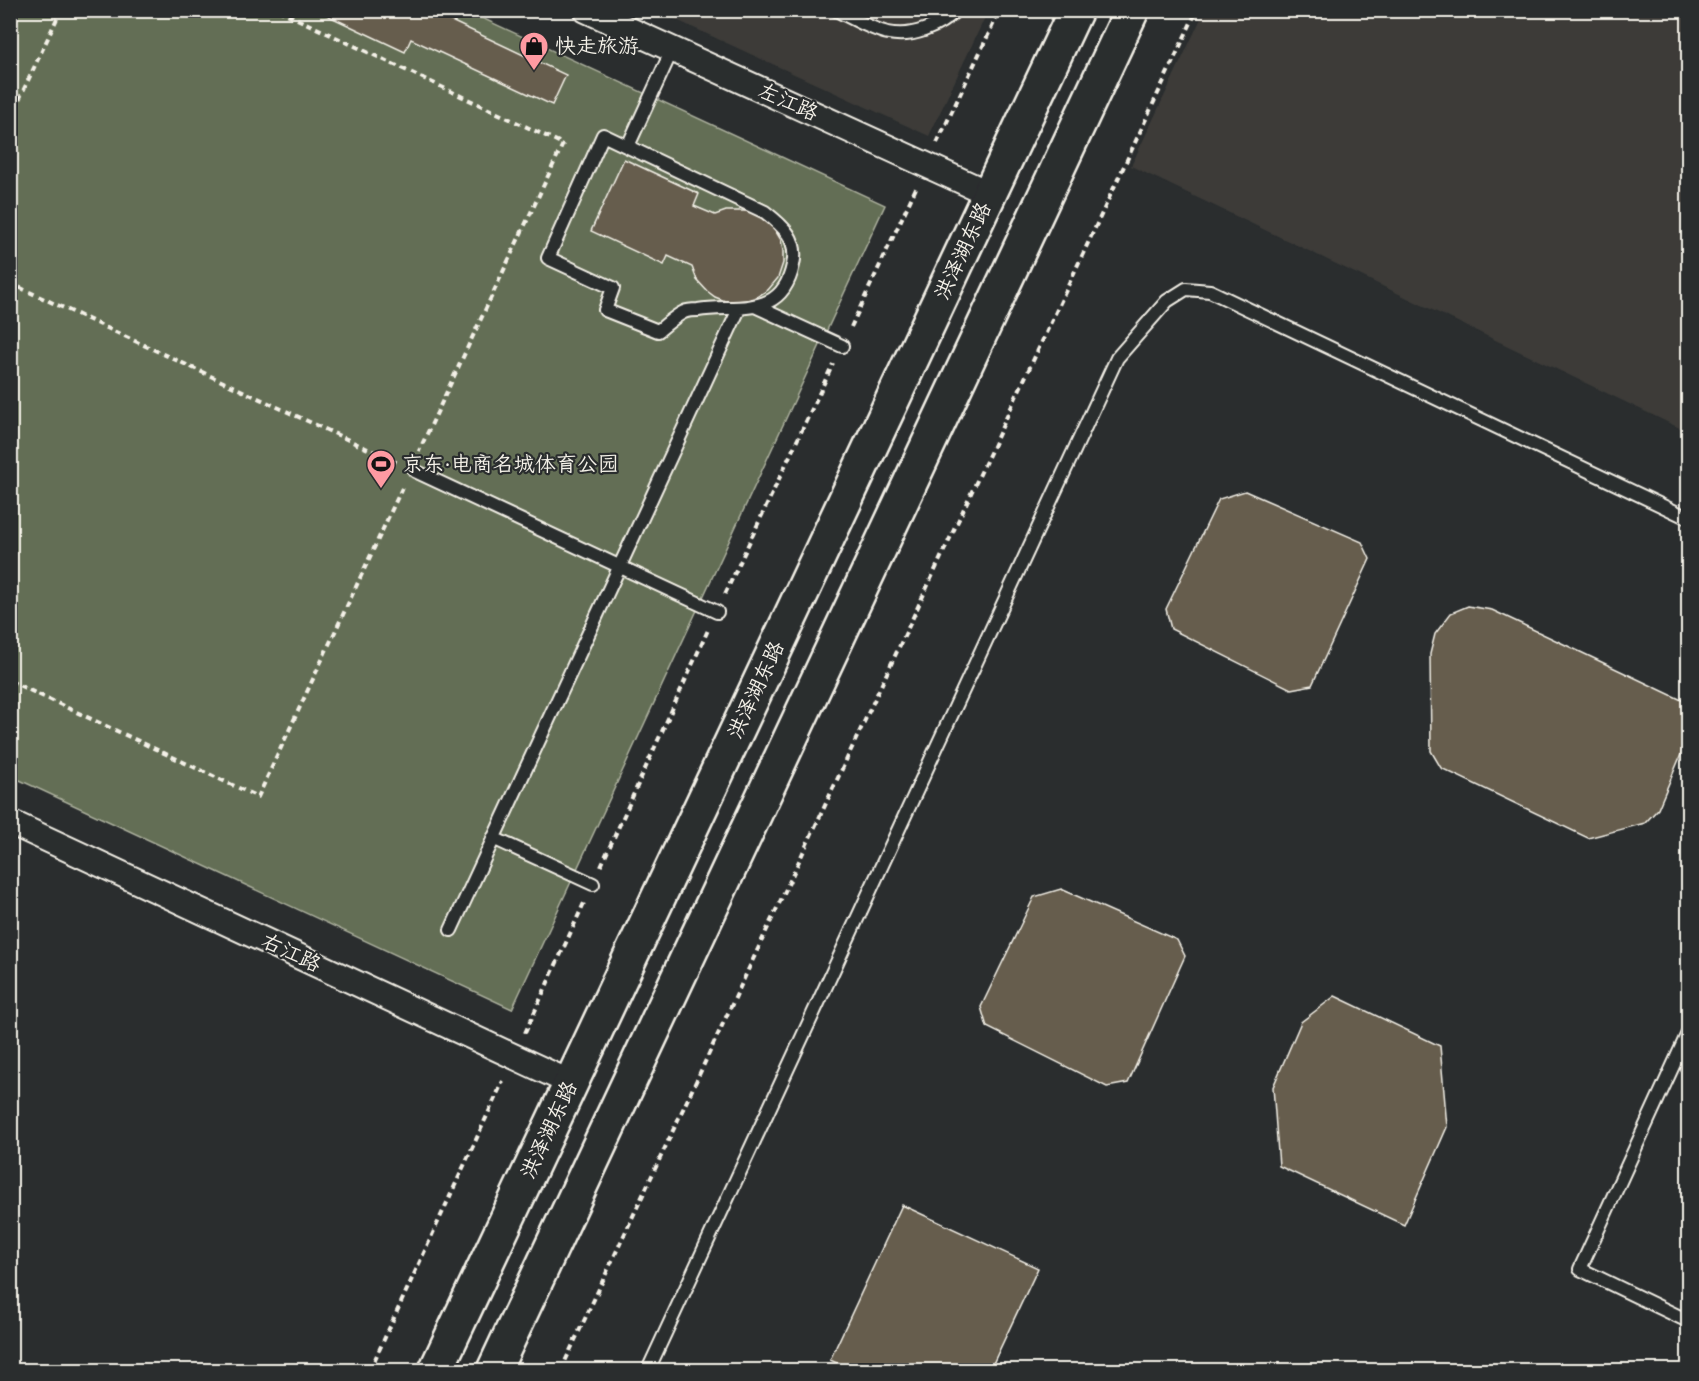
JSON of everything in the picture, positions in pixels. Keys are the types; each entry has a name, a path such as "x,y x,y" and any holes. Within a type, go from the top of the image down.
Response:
{"main road":[{"name":"洪泽湖东路","path":"436,1371 1076,10"},
{"path":"494,1371 1132,10"}],"street":[{"name":"左江路","path":"586,10 990,194"},
{"name":"右江路","path":"10,822 571,1083"}],"lane":[{"path":"836,10 872,28 888,33 905,34 924,30 946,19 956,10"},
{"path":"628,146 672,50"},
{"path":"603,135 765,212 783,226 794,247 794,264 782,291 757,307 684,312 658,331 604,310 613,288 548,258 603,135"},
{"path":"648,1371 1113,367 1118,358 1167,301 1186,289 1210,291 1689,518"},
{"path":"757,307 842,346"},
{"path":"451,930 739,309"},
{"path":"413,470 717,612"},
{"path":"494,838 593,884"},
{"path":"1689,1033 1580,1269 1689,1321"}],"path":[{"path":"10,119 61,10"},
{"path":"10,681 258,797 413,470 563,144 278,10"},
{"path":"370,1371 717,612 1000,10"},
{"path":"561,1371 1197,10"},
{"path":"10,283 413,470"}],"shaded area":[{"path":"1205,10 1688,11 1688,432 1131,166"},
{"path":"657,11 988,11 929,136"}],"green space":[{"name":"京东·电商名城体育公园","path":"11,11 467,11 885,205 512,1009 11,776"}],"building":[{"path":"316,10 428,10 566,75 552,105 411,39 405,52"},
{"path":"624,159 699,194 694,206 715,215 726,211 747,211 768,221 781,240 783,263 778,278 768,290 755,298 740,302 725,301 707,291 697,280 692,267 668,256 664,265 591,231"},
{"path":"1245,491 1362,542 1370,559 1312,685 1291,689 1171,629 1166,609 1219,499"},
{"path":"1468,606 1492,610 1688,703 1688,738 1658,809 1645,823 1588,838 1441,768 1431,751 1430,654 1435,634 1451,613"},
{"path":"1061,889 1177,940 1185,956 1128,1083 1107,1087 987,1027 981,1007 1034,897"},
{"path":"1335,996 1440,1046 1447,1127 1404,1225 1279,1166 1273,1087 1301,1022"},
{"path":"902,1205 1038,1268 990,1370 852,1370 830,1360"}],"place":[{"name":"快走旅游","path":"534,72"},
{"name":"京东·电商名城体育公园","path":"381,490"}]}
